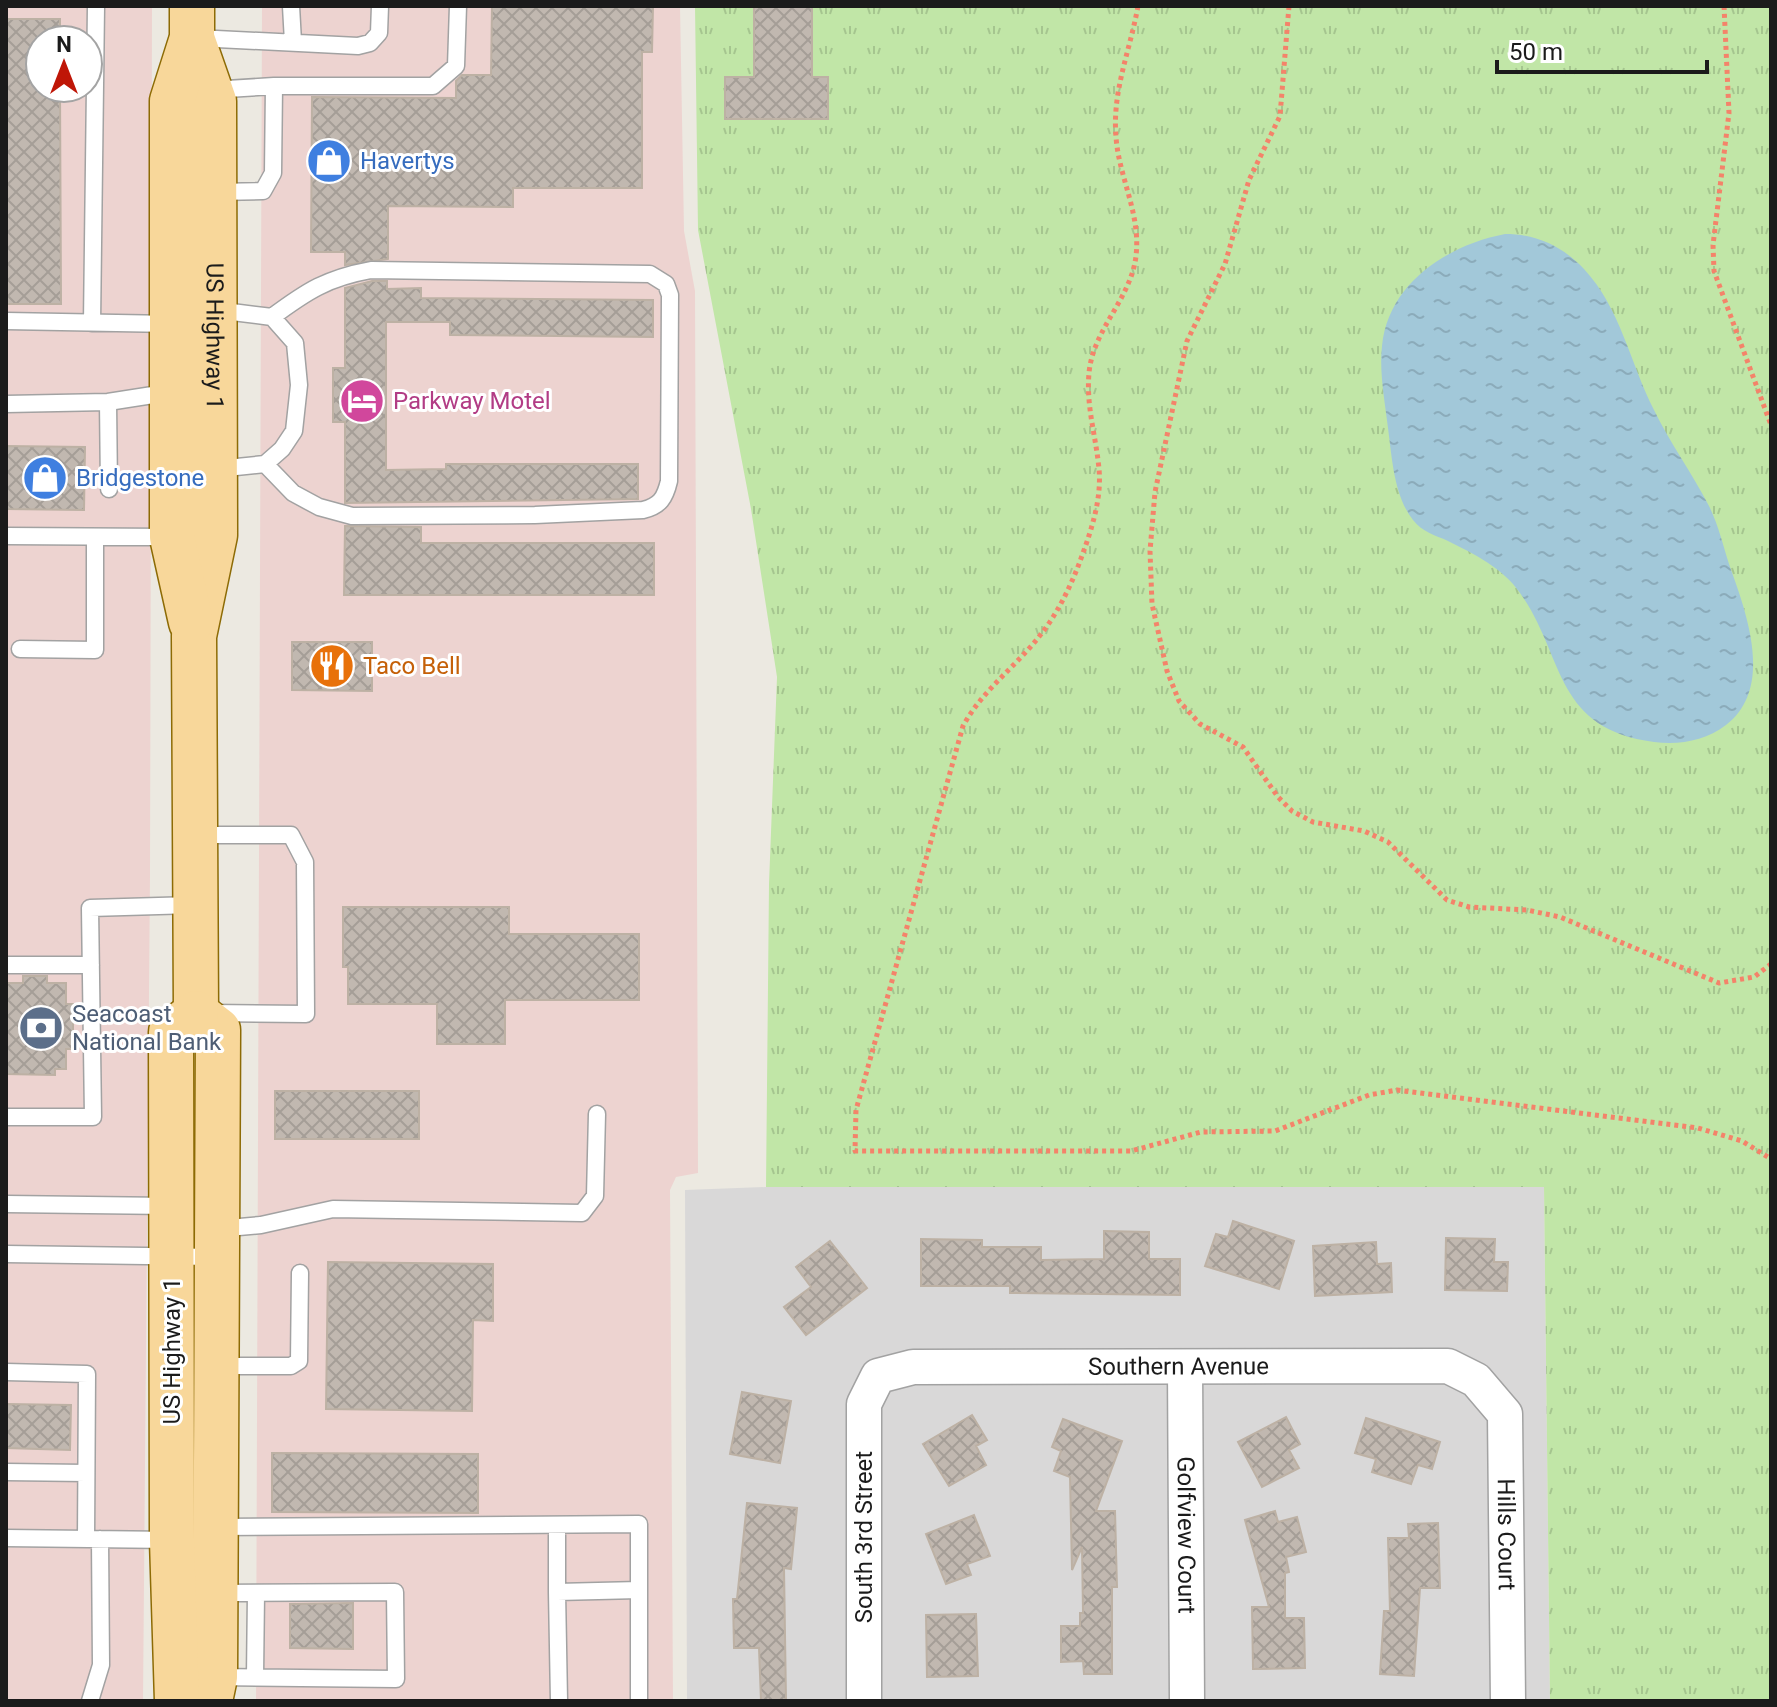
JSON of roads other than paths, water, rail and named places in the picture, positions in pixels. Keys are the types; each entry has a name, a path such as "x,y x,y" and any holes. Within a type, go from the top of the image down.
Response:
{"main road":[{"name":"US Highway 1","path":"192,22 214,101 215,535 194,636 193,905 196,1013"},
{"name":"US Highway 1","path":"192,22 172,101 172,537 194,636"},
{"name":"US Highway 1","path":"177,1701 172,1540 171,1032 196,1013"},
{"name":"US Highway 1","path":"196,1013 218,1030 215,1527 235,1593 227,1685"}],"street":[{"name":"Southern Avenue","path":"878,1376 913,1367 1448,1366 1476,1380"},
{"name":"Golfview Court","path":"1185,1367 1187,1701"},
{"name":"South 3rd Street","path":"864,1701 864,1404 878,1376"},
{"name":"Hills Court","path":"1476,1380 1505,1414 1508,1701"}],"lane":[{"path":"92,323 96,6"},
{"path":"291,6 293,42"},
{"path":"192,22 293,42 358,46 370,43 379,33 380,6"},
{"path":"210,91 274,86 433,86 456,66 458,6"},
{"path":"214,192 263,191 273,173 274,86"},
{"path":"265,464 293,493 319,507 352,516 643,510 656,507 665,496 669,481 670,295 666,284 650,274 371,270 336,276 309,290 272,317"},
{"path":"214,310 272,317 295,343 299,385 294,431 282,449 265,464 215,469"},
{"path":"6,321 172,324"},
{"path":"6,404 108,402 172,392"},
{"path":"108,402 109,489"},
{"path":"6,536 172,537"},
{"path":"20,649 95,650 95,537"},
{"path":"193,835 291,835 305,862 306,1014 196,1013"},
{"path":"6,1117 93,1117 90,908 193,905"},
{"path":"6,965 91,965"},
{"path":"6,1254 172,1256 261,1225 333,1209 582,1213 595,1196 597,1114"},
{"path":"6,1204 172,1207"},
{"path":"215,1366 291,1366 299,1361 300,1273"},
{"path":"6,1372 87,1374 86,1473 101,1665 90,1701"},
{"path":"6,1472 86,1473"},
{"path":"215,1527 639,1524 639,1701"},
{"path":"557,1525 559,1701"},
{"path":"6,1538 172,1540"},
{"path":"557,1592 639,1590"},
{"path":"227,1685 396,1679 395,1592 235,1593"}],"water":[{"path":"1505,234 1527,236 1558,248 1576,261 1597,285 1616,319 1654,410 1718,527 1743,604 1753,670 1750,691 1741,709 1726,725 1710,735 1683,742 1654,742 1621,734 1597,722 1579,706 1566,686 1535,617 1513,584 1478,557 1420,528 1402,500 1393,464 1382,377 1381,356 1387,324 1396,303 1424,270 1463,247"}],"place":[{"name":"Havertys","path":"329,161"},
{"name":"Parkway Motel","path":"362,401"},
{"name":"Bridgestone","path":"45,478"},
{"name":"Taco Bell","path":"332,666"},
{"name":"Seacoast National Bank","path":"41,1028"}]}
